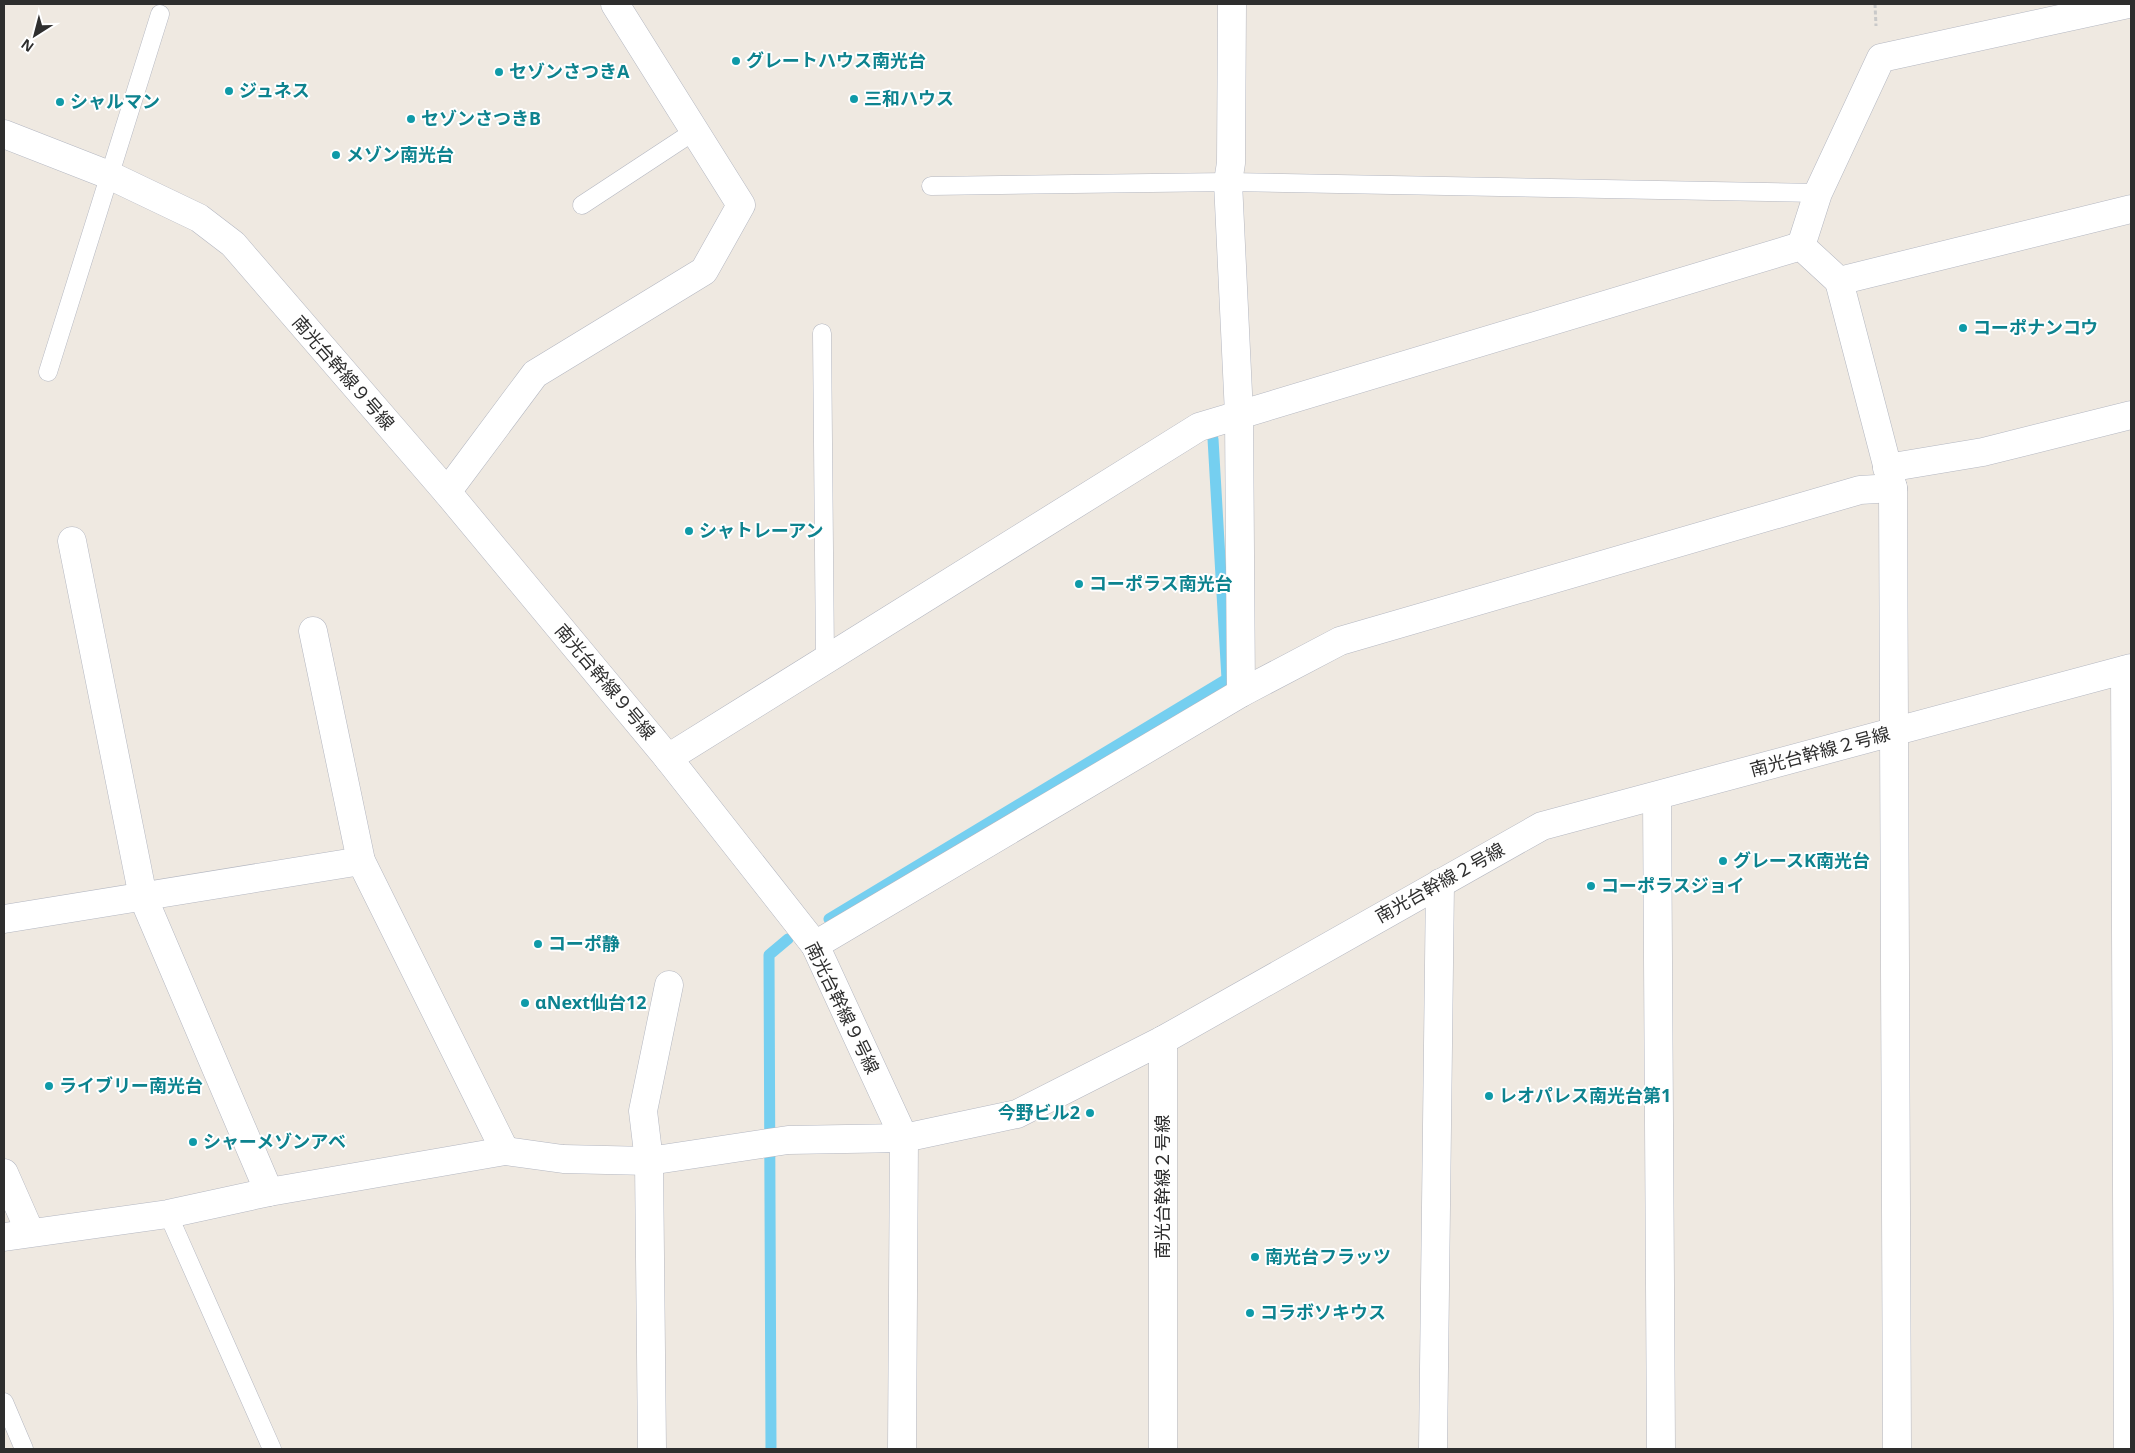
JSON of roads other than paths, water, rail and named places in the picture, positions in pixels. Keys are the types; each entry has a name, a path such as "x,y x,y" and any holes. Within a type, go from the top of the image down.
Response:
{"street":[{"path":"446,492 535,374 704,271 740,205 615,4"},
{"path":"1232,4 1231,163 1228,182 1239,414 1241,693"},
{"path":"1801,246 1818,193 1881,58 2128,4"},
{"name":"南光台幹線９号線","path":"4,134 109,176 199,218 233,244 446,492 668,758 815,945 904,1138"},
{"path":"1839,281 2131,210"},
{"path":"668,758 1199,427 1801,246"},
{"path":"1801,246 1839,281 1890,478 1894,732 1897,1449"},
{"path":"815,945 1241,693 1340,641 1860,490 1890,478 1982,452 2131,415"},
{"path":"72,541 143,897 269,1192"},
{"path":"313,631 361,861 505,1151"},
{"path":"2128,669 2128,1449"},
{"name":"南光台幹線２号線","path":"1163,1449 1163,1040 1542,826 2128,669"},
{"path":"1657,796 1661,1449"},
{"path":"4,919 361,861"},
{"path":"1433,1449 1440,883"},
{"path":"652,1449 649,1161 642,1112 669,985"},
{"path":"4,1237 168,1214 269,1192 505,1151 563,1159 649,1161 788,1140 904,1138 1017,1114 1163,1040"},
{"path":"902,1449 904,1138"},
{"path":"4,1173 30,1232"}],"lane":[{"path":"48,372 160,14"},
{"path":"582,205 693,132"},
{"path":"931,186 1228,182 1818,193"},
{"path":"822,333 825,660"},
{"path":"168,1214 272,1449"},
{"path":"4,1402 24,1449"}],"waterway":[{"path":"829,919 1227,679 1213,439"},
{"path":"771,1449 769,955 788,939"}],"place":[{"name":"グレートハウス南光台","path":"736,61"},
{"name":"セゾンさつきA","path":"499,72"},
{"name":"ジュネス","path":"229,91"},
{"name":"三和ハウス","path":"854,99"},
{"name":"シャルマン","path":"60,102"},
{"name":"セゾンさつきB","path":"411,119"},
{"name":"メゾン南光台","path":"336,155"},
{"name":"コーポナンコウ","path":"1963,328"},
{"name":"シャトレーアン","path":"689,531"},
{"name":"コーポラス南光台","path":"1079,584"},
{"name":"グレースK南光台","path":"1723,861"},
{"name":"コーポラスジョイ","path":"1591,886"},
{"name":"コーポ静","path":"538,944"},
{"name":"αNext仙台12","path":"525,1003"},
{"name":"ライブリー南光台","path":"49,1086"},
{"name":"レオパレス南光台第1","path":"1489,1096"},
{"name":"今野ビル2","path":"1090,1113"},
{"name":"シャーメゾンアベ","path":"193,1142"},
{"name":"南光台フラッツ","path":"1255,1257"},
{"name":"コラボソキウス","path":"1250,1313"}]}
